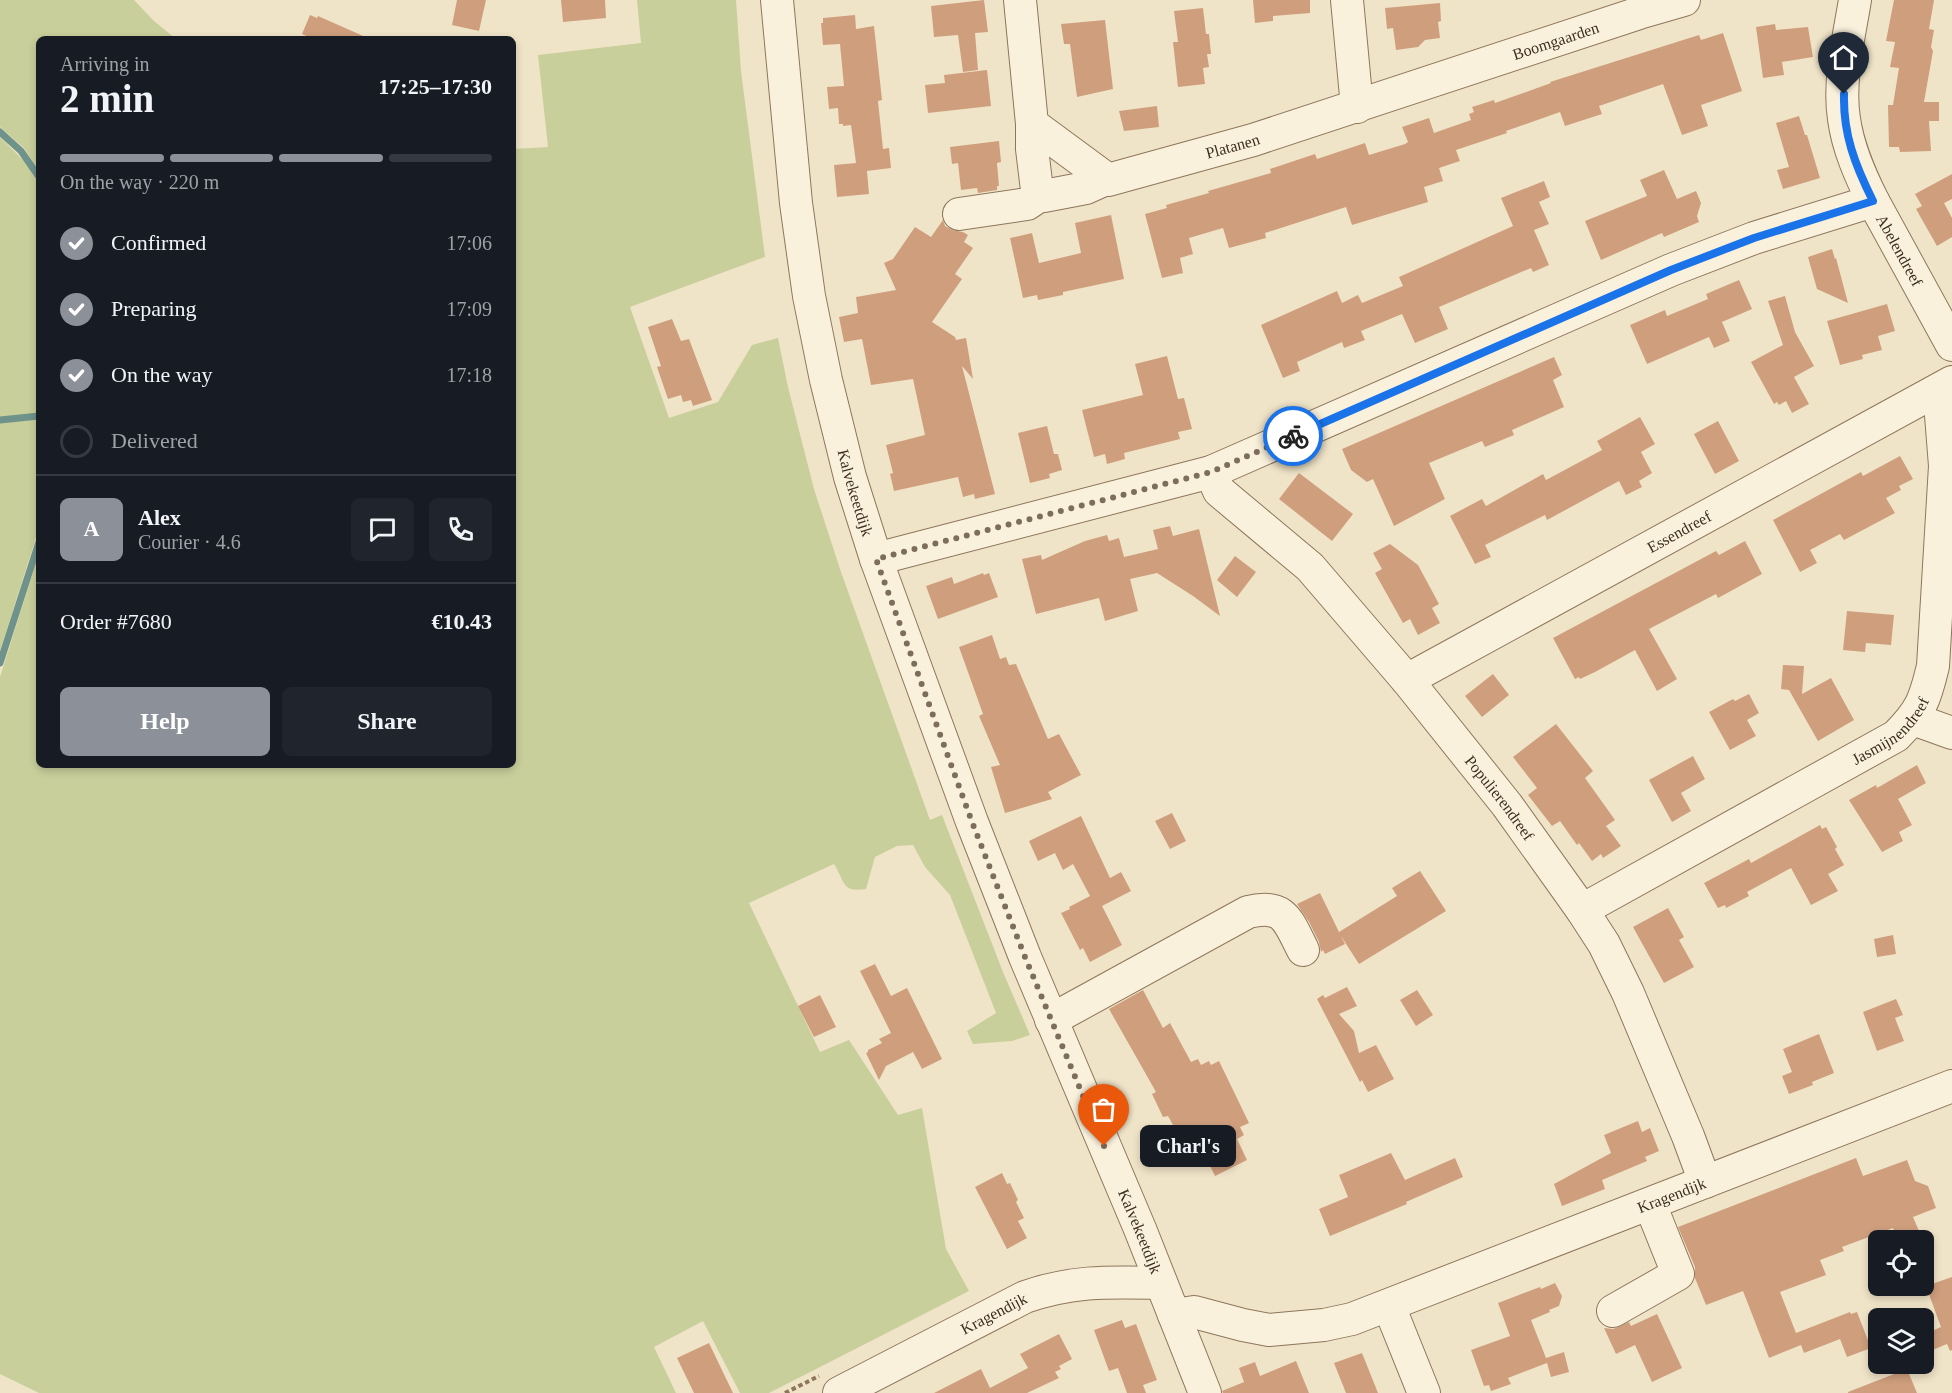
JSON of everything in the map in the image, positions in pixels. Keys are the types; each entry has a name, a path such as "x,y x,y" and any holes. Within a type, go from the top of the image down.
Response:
{"street":[{"name":"Kalvekeetdijk","path":"777,0 796,203 809,296 826,380 850,477 876,559 972,822 1205,1393"},
{"path":"1020,0 1032,124 1032,148 1037,190 1042,194"},
{"path":"1347,0 1357,107"},
{"name":"Boomgaarden","path":"1474,68 1636,6 1684,0"},
{"path":"1855,0 1844,70 1843,118 1856,166 1873,201"},
{"name":"Platanen","path":"959,214 1027,204 1042,194 1044,196 1086,188 1106,179 1183,160 1357,107 1474,68"},
{"path":"1032,124 1106,179"},
{"name":"Abelendreef","path":"876,559 1211,472 1671,270 1754,238 1873,201 1952,345"},
{"name":"Essendreef","path":"1407,680 1946,386"},
{"name":"Jasmijnendreef","path":"1582,910 1896,736 1913,719 1927,694 1933,666 1945,466 1946,386"},
{"name":"Populierendreef","path":"1211,472 1219,491 1310,567 1407,680 1507,805 1582,910 1604,944 1628,993 1705,1182"},
{"path":"1913,719 1952,733"},
{"path":"1051,1020 1248,912 1264,908 1276,910 1286,917 1302,950"},
{"name":"Kragendijk","path":"1174,1316 1194,1312 1269,1330 1324,1325 1352,1319 1952,1086"},
{"path":"1614,1311 1678,1274 1650,1204"},
{"name":"Kragendijk","path":"839,1393 1025,1297 1051,1288 1078,1283 1161,1283"},
{"path":"1389,1306 1424,1393"}],"green space":[{"path":"0,0 134,0 172,36 36,36 36,166 24,148 0,127"},
{"path":"637,0 736,0 741,71 765,257 630,307 669,418 718,402 752,345 778,338 814,489 841,572 930,820 942,815 1030,1035 1012,1041 973,1044 967,1031 996,1013 950,895 925,867 913,845 897,846 875,857 866,889 848,888 834,864 749,903 820,1052 849,1040 898,1115 922,1108 946,1249 969,1291 769,1393 740,1393 703,1321 654,1347 676,1393 39,1393 0,1374 0,677 36,563 36,768 516,768 516,149 548,147 538,55 641,43"},
{"path":"0,137 26,163 36,179 36,537 0,651"}],"building":[{"path":"457,0 486,0 479,31 452,25"},
{"path":"561,0 605,0 606,18 563,22"},
{"path":"984,0 988,32 975,33 978,70 963,72 958,35 934,37 931,6"},
{"path":"1253,0 1310,0 1310,13 1273,16 1273,21 1255,23"},
{"path":"1894,0 1934,0 1929,29 1934,30 1931,47 1933,51 1924,102 1939,102 1939,121 1929,121 1931,151 1900,152 1899,147 1889,147 1888,105 1893,105 1899,68 1890,67 1895,42 1886,41"},
{"path":"1440,3 1441,21 1438,22 1440,38 1425,40 1418,47 1396,50 1393,28 1387,29 1385,8"},
{"path":"1203,8 1211,54 1207,54 1209,67 1203,68 1205,84 1178,87 1173,42 1178,42 1174,11"},
{"path":"310,15 317,18 318,16 363,36 306,36 302,34"},
{"path":"855,15 856,29 874,26 882,100 878,101 883,149 889,148 891,168 867,171 869,194 837,197 834,165 856,163 851,125 839,124 838,108 829,109 827,87 844,86 840,44 823,45 821,23 823,23 823,18"},
{"path":"1105,20 1113,89 1077,97 1070,44 1064,44 1061,24"},
{"path":"1775,24 1776,30 1808,27 1813,57 1782,62 1784,75 1763,78 1756,27"},
{"path":"1723,33 1742,91 1701,105 1708,126 1682,135 1663,84 1599,106 1602,114 1565,126 1560,112 1456,150 1460,161 1439,168 1443,181 1424,187 1428,202 1352,225 1346,207 1265,233 1266,238 1229,248 1223,228 1189,238 1193,254 1180,258 1183,273 1162,278 1145,214 1167,208 1166,205 1209,193 1208,191 1271,173 1270,169 1315,154 1317,159 1365,143 1369,155 1405,144 1408,142 1402,127 1429,118 1434,133 1471,120 1469,114 1474,112 1472,107 1494,100 1495,103 1550,82 1699,35 1701,40"},
{"path":"987,70 991,106 928,113 925,85 945,83 944,75"},
{"path":"1157,106 1159,127 1124,131 1119,111"},
{"path":"1799,116 1820,178 1783,189 1777,170 1789,167 1776,123"},
{"path":"999,141 1001,162 997,163 999,186 997,190 978,193 977,188 961,190 958,163 952,164 950,147"},
{"path":"1664,170 1677,199 1696,191 1701,203 1697,216 1699,222 1664,237 1662,233 1601,260 1585,221 1647,196 1640,180"},
{"path":"1952,174 1952,199 1944,203 1952,218 1952,237 1937,246 1916,209 1922,206 1915,194"},
{"path":"1544,181 1550,197 1539,202 1549,224 1534,230 1549,265 1533,272 1531,268 1439,307 1448,329 1415,343 1402,314 1361,331 1365,340 1344,348 1342,342 1297,362 1300,371 1283,378 1261,325 1337,291 1342,303 1358,295 1362,303 1403,286 1399,277 1513,226 1501,198"},
{"path":"1111,215 1124,279 1063,292 1063,295 1038,300 1037,295 1023,298 1010,238 1032,233 1039,263 1081,253 1075,223"},
{"path":"943,220 945,226 968,235 964,242 973,248 955,274 962,279 932,322 956,340 966,338 973,379 962,366 995,494 975,499 974,494 963,497 958,477 894,491 890,474 893,473 886,445 925,435 913,379 871,385 862,339 844,342 839,317 858,313 856,297 896,290 884,263 893,259 915,227 931,237"},
{"path":"1832,249 1848,303 1817,289 1808,257"},
{"path":"1739,280 1752,309 1722,322 1730,341 1714,348 1709,337 1647,364 1630,325 1665,310 1667,316 1708,299 1706,294"},
{"path":"1785,296 1795,332 1814,366 1794,377 1809,404 1792,413 1786,401 1779,405 1777,402 1774,404 1751,362 1783,345 1768,301"},
{"path":"1887,304 1895,331 1878,336 1882,350 1862,355 1863,359 1840,365 1827,321"},
{"path":"672,319 681,341 689,339 712,400 693,406 691,400 683,402 681,395 668,399 657,367 661,366 648,327"},
{"path":"1167,356 1178,399 1184,398 1192,429 1178,432 1180,439 1124,453 1125,459 1107,464 1105,454 1094,457 1082,410 1143,395 1135,364"},
{"path":"1554,357 1562,375 1553,380 1564,407 1512,430 1514,435 1485,447 1482,441 1429,463 1445,499 1394,526 1373,479 1367,482 1351,470 1342,449"},
{"path":"1640,417 1655,444 1641,452 1652,473 1639,481 1642,487 1626,495 1619,481 1547,520 1545,515 1485,545 1491,557 1475,564 1450,516 1482,499 1486,506 1543,474 1546,480 1602,450 1597,441"},
{"path":"1718,421 1739,461 1715,474 1694,434"},
{"path":"1047,426 1054,454 1058,454 1062,470 1049,474 1050,478 1030,483 1018,433"},
{"path":"1900,456 1913,479 1899,486 1901,490 1886,498 1895,513 1844,540 1840,534 1810,550 1817,563 1800,572 1773,520 1861,472 1863,476"},
{"path":"1299,473 1353,514 1332,541 1279,499"},
{"path":"1170,526 1173,536 1199,529 1220,616 1157,573 1130,579 1138,611 1105,621 1099,598 1036,614 1022,559 1041,555 1042,560 1085,541 1107,535 1109,541 1119,538 1124,557 1158,549 1153,530"},
{"path":"1745,541 1762,574 1718,598 1716,594 1649,629 1677,679 1657,691 1635,650 1595,672 1575,679 1553,638 1716,551 1719,555"},
{"path":"1390,544 1418,565 1439,604 1432,608 1440,623 1418,635 1410,619 1403,623 1375,573 1382,569 1373,553"},
{"path":"1235,556 1256,572 1237,597 1217,580"},
{"path":"983,573 984,575 989,573 998,597 938,619 926,586 952,577 954,584"},
{"path":"1847,611 1894,615 1891,645 1866,643 1865,652 1843,650"},
{"path":"992,635 1000,659 1006,657 1009,665 1016,664 1048,739 1059,734 1081,775 1048,792 1052,799 1005,813 991,767 1000,765 979,716 983,714 959,647"},
{"path":"1783,665 1804,666 1802,694 1831,678 1854,720 1818,741 1789,690 1781,689"},
{"path":"1493,674 1509,695 1482,717 1465,696"},
{"path":"1749,694 1759,713 1747,720 1756,736 1730,750 1709,712 1733,699 1735,701"},
{"path":"1556,724 1593,771 1585,778 1615,820 1606,826 1621,846 1603,858 1601,854 1592,861 1560,821 1552,826 1528,795 1537,788 1513,757"},
{"path":"1693,756 1705,779 1681,793 1691,811 1672,822 1649,780"},
{"path":"1917,765 1926,783 1898,799 1912,825 1899,832 1903,841 1882,852 1849,800 1876,785 1877,788"},
{"path":"1172,813 1186,841 1170,849 1155,821"},
{"path":"1081,816 1110,878 1121,872 1131,891 1102,906 1122,945 1090,962 1083,948 1080,950 1061,913 1090,896 1073,864 1063,870 1055,853 1038,861 1029,841"},
{"path":"1820,825 1822,829 1826,827 1844,865 1828,874 1838,891 1811,905 1791,868 1747,892 1749,896 1726,908 1725,905 1718,908 1704,883 1749,859 1751,863"},
{"path":"1420,871 1446,911 1359,964 1341,936 1345,944 1325,954 1323,950 1321,952 1319,942 1309,922 1297,904 1320,893 1339,932 1397,896 1392,888"},
{"path":"1668,908 1684,937 1679,940 1694,967 1664,983 1633,927"},
{"path":"1893,935 1896,954 1877,957 1874,939"},
{"path":"875,964 891,996 907,988 942,1059 922,1069 913,1052 886,1066 879,1080 866,1053 882,1043 879,1039 891,1033 860,971"},
{"path":"1347,987 1357,1006 1339,1014 1354,1031 1359,1053 1376,1045 1394,1079 1368,1092 1362,1080 1360,1082 1317,999 1323,995 1325,998"},
{"path":"1143,990 1163,1028 1170,1023 1191,1062 1198,1059 1201,1065 1209,1061 1211,1065 1219,1061 1249,1123 1240,1127 1244,1135 1237,1139 1247,1160 1215,1176 1195,1135 1182,1141 1168,1116 1163,1117 1152,1094 1156,1092 1109,1009"},
{"path":"1417,990 1433,1015 1416,1026 1400,1000"},
{"path":"820,995 836,1027 814,1037 798,1006"},
{"path":"1896,999 1903,1015 1895,1018 1904,1041 1877,1051 1863,1012"},
{"path":"1819,1034 1834,1073 1812,1082 1813,1085 1789,1094 1782,1076 1792,1072 1783,1049"},
{"path":"1638,1121 1642,1132 1650,1128 1659,1151 1645,1157 1647,1161 1602,1180 1605,1189 1562,1206 1554,1184 1611,1153 1604,1135"},
{"path":"1391,1153 1405,1180 1455,1158 1463,1177 1406,1202 1407,1204 1330,1236 1319,1209 1348,1197 1339,1175"},
{"path":"1856,1158 1863,1176 1907,1160 1915,1181 1928,1186 1936,1208 1913,1217 1919,1230 1894,1230 1893,1228 1868,1230 1868,1237 1842,1247 1844,1251 1820,1260 1826,1275 1780,1292 1796,1333 1850,1312 1851,1314 1857,1312 1868,1340 1868,1349 1847,1357 1840,1339 1804,1353 1801,1345 1769,1358 1743,1291 1706,1305 1695,1278 1695,1267 1678,1227"},
{"path":"1002,1173 1018,1200 1016,1202 1024,1218 1018,1221 1027,1238 1007,1249 975,1187"},
{"path":"1952,1277 1952,1350 1950,1351 1947,1344 1934,1349 1934,1330 1941,1327 1930,1296 1934,1296 1934,1283"},
{"path":"1555,1283 1562,1296 1559,1306 1531,1320 1546,1358 1564,1352 1569,1372 1551,1377 1547,1363 1508,1378 1511,1384 1491,1391 1489,1385 1484,1386 1471,1350 1510,1336 1498,1303"},
{"path":"1657,1314 1682,1368 1652,1382 1635,1345 1616,1354 1604,1328 1613,1329 1629,1322 1631,1326"},
{"path":"1122,1320 1125,1328 1136,1324 1157,1380 1143,1385 1146,1393 1127,1393 1118,1368 1109,1371 1094,1330"},
{"path":"1059,1334 1072,1359 1059,1366 1061,1369 1055,1372 1059,1378 1027,1393 934,1393 981,1369 990,1388 1028,1368 1020,1354"},
{"path":"709,1343 733,1393 694,1393 677,1358"},
{"path":"1362,1353 1378,1393 1346,1393 1334,1363"},
{"path":"1296,1361 1309,1393 1223,1393 1222,1391 1244,1382 1239,1368 1255,1362 1260,1376"},
{"path":"1894,1374 1909,1374 1917,1393 1848,1393"}],"waterway":[{"path":"0,132 21,151 36,173"},
{"path":"0,420 36,416"},
{"path":"0,663 36,551"}],"way so far":[{"path":"1104,1146 1025,957 972,822 876,559 1211,472 1293,436"}],"place":[{"name":"Charl's","path":"1104,1146"}],"route":[{"path":"1293,436 1671,270 1754,238 1873,201 1856,166 1843,118 1844,94"}]}
